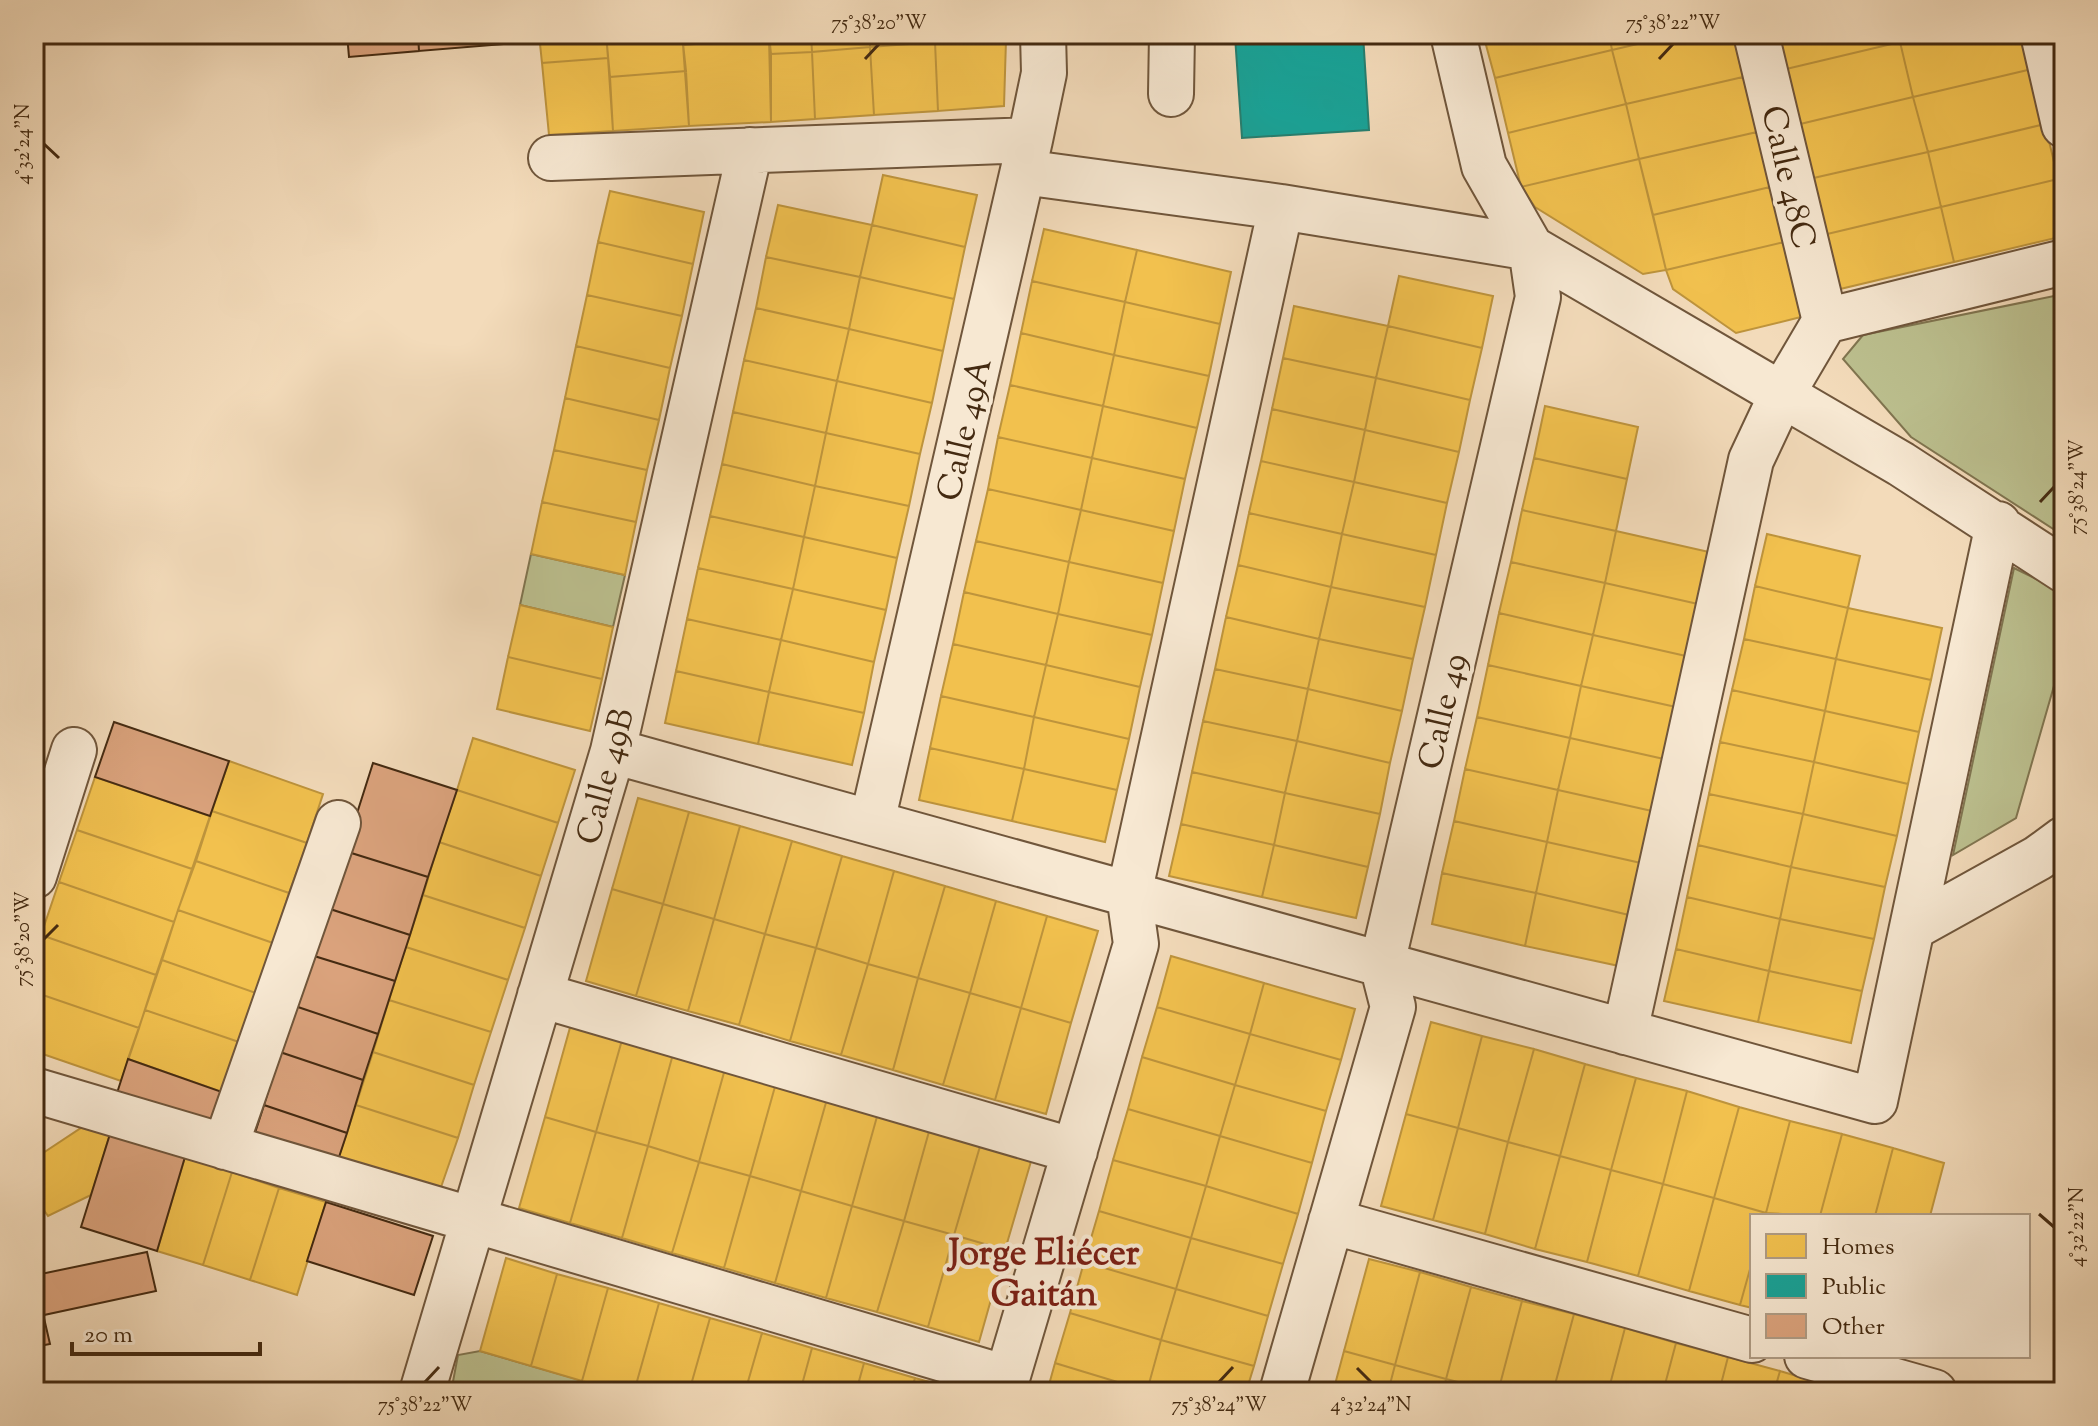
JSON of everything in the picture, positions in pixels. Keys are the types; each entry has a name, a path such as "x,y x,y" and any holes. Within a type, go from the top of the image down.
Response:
{"street":[{"name":"Calle 49A","path":"872,822 1027,156 1044,73 1043,34"},
{"path":"1171,94 1172,34"},
{"name":"Calle 49","path":"1282,1392 1393,1007 1382,964 1538,297 1531,248 1484,166 1453,34"},
{"name":"Calle 48C","path":"1756,34 1825,321"},
{"path":"2043,34 2064,125"},
{"path":"551,158 750,150 1027,156 1281,207 1531,248 1998,524 2064,570"},
{"name":"Calle 49B","path":"422,1392 613,751 750,150"},
{"path":"34,1090 473,1220 1005,1385 1136,944 1129,894 1281,207"},
{"path":"1625,1032 1751,460 1782,394 1825,321 2064,262"},
{"path":"613,751 1875,1101 1998,524"},
{"path":"34,876 74,750"},
{"path":"225,1147 338,823"},
{"path":"1912,928 2038,858 2064,839"},
{"path":"540,995 1075,1151"},
{"path":"1331,1221 1750,1339"},
{"path":"1814,1358 1934,1392"}],"green space":[{"path":"2064,294 2064,536 1911,437 1843,359 1863,335"},
{"path":"531,554 625,575 613,627 520,605"},
{"path":"2014,568 2064,593 2064,651 2016,818 1953,855"},
{"path":"480,1351 622,1392 451,1392 458,1355"}],"building: Homes":[{"path":"539,34 606,34 608,58 542,63"},
{"path":"606,34 682,34 686,71 610,77"},
{"path":"682,34 769,34 769,38 683,45"},
{"path":"769,34 811,34 812,52 771,54"},
{"path":"811,34 870,34 870,47 812,52"},
{"path":"870,34 934,34 935,42 870,47"},
{"path":"934,34 1006,34 1006,40 935,42"},
{"path":"1483,34 1609,34 1612,50 1495,78"},
{"path":"1609,34 1680,34 1612,50"},
{"path":"1680,34 1733,34 1743,77 1626,104 1612,50"},
{"path":"1774,34 1898,34 1900,42 1782,70"},
{"path":"1898,34 1934,34 1900,42"},
{"path":"1934,34 2023,34 2032,69 1913,97 1900,42"},
{"path":"769,38 771,122 689,126 683,45"},
{"path":"1006,40 1004,106 938,111 935,42"},
{"path":"935,42 938,111 874,115 870,47"},
{"path":"1900,42 1913,97 1796,125 1782,70"},
{"path":"870,47 874,115 815,119 812,52"},
{"path":"1612,50 1626,104 1508,133 1495,78"},
{"path":"812,52 815,119 771,122 771,54"},
{"path":"608,58 613,131 549,135 542,63"},
{"path":"2032,69 2045,124 1928,152 1913,97"},
{"path":"686,71 689,126 613,131 610,77"},
{"path":"1743,77 1757,132 1639,159 1626,104"},
{"path":"1913,97 1928,152 1809,179 1796,125"},
{"path":"1626,104 1639,159 1521,187 1508,133"},
{"path":"2045,124 2058,179 1941,207 1928,152"},
{"path":"1757,132 1770,187 1653,215 1639,159"},
{"path":"1928,152 1941,207 1823,235 1809,179"},
{"path":"1639,159 1666,270 1643,274 1535,207 1521,187"},
{"path":"883,175 977,195 965,247 872,225"},
{"path":"2058,179 2064,205 2064,236 1954,262 1941,207"},
{"path":"1770,187 1784,242 1666,270 1653,215"},
{"path":"610,191 704,212 693,264 598,242"},
{"path":"778,205 872,225 860,277 766,257"},
{"path":"1941,207 1954,262 1836,290 1823,235"},
{"path":"872,225 965,247 954,299 860,277"},
{"path":"1044,229 1137,250 1125,302 1032,281"},
{"path":"598,242 693,264 682,316 587,295"},
{"path":"1784,242 1801,317 1736,333 1673,289 1666,270"},
{"path":"1137,250 1231,272 1220,324 1125,302"},
{"path":"766,257 860,277 849,329 756,308"},
{"path":"1399,276 1493,296 1482,348 1388,326"},
{"path":"860,277 954,299 943,351 849,329"},
{"path":"1032,281 1125,302 1114,355 1021,333"},
{"path":"587,295 682,316 670,368 576,346"},
{"path":"1125,302 1220,324 1209,376 1114,355"},
{"path":"1294,306 1388,326 1376,378 1283,358"},
{"path":"756,308 849,329 837,381 744,360"},
{"path":"1388,326 1482,348 1470,400 1376,378"},
{"path":"849,329 943,351 932,403 837,381"},
{"path":"1021,333 1114,355 1103,406 1010,385"},
{"path":"576,346 670,368 659,420 565,398"},
{"path":"1114,355 1209,376 1197,428 1103,406"},
{"path":"1283,358 1376,378 1365,430 1272,409"},
{"path":"744,360 837,381 826,433 733,412"},
{"path":"1376,378 1470,400 1459,452 1365,430"},
{"path":"837,381 932,403 920,454 826,433"},
{"path":"1010,385 1103,406 1092,458 998,437"},
{"path":"565,398 659,420 647,470 554,450"},
{"path":"1103,406 1197,428 1185,479 1092,458"},
{"path":"1545,406 1638,427 1627,479 1534,458"},
{"path":"1272,409 1365,430 1354,482 1261,461"},
{"path":"733,412 826,433 815,486 722,464"},
{"path":"1365,430 1459,452 1447,503 1354,482"},
{"path":"826,433 920,454 909,506 815,486"},
{"path":"998,437 1092,458 1081,510 988,489"},
{"path":"554,450 647,470 636,522 542,502"},
{"path":"1092,458 1185,479 1174,531 1081,510"},
{"path":"1534,458 1627,479 1616,531 1522,510"},
{"path":"1261,461 1354,482 1342,534 1249,513"},
{"path":"722,464 815,486 804,537 710,516"},
{"path":"1354,482 1447,503 1436,555 1342,534"},
{"path":"815,486 909,506 897,558 804,537"},
{"path":"988,489 1081,510 1069,562 976,541"},
{"path":"542,502 636,522 625,575 531,554"},
{"path":"1081,510 1174,531 1163,583 1069,562"},
{"path":"1522,510 1616,531 1605,583 1511,562"},
{"path":"1249,513 1342,534 1331,587 1238,565"},
{"path":"710,516 804,537 793,589 698,568"},
{"path":"1616,531 1709,552 1698,604 1605,583"},
{"path":"1342,534 1436,555 1425,607 1331,587"},
{"path":"1767,534 1860,556 1848,608 1755,586"},
{"path":"804,537 897,558 886,610 793,589"},
{"path":"976,541 1069,562 1058,614 964,592"},
{"path":"1069,562 1163,583 1152,635 1058,614"},
{"path":"1511,562 1605,583 1593,635 1499,613"},
{"path":"1238,565 1331,587 1319,639 1226,617"},
{"path":"698,568 793,589 781,640 687,619"},
{"path":"1605,583 1698,604 1686,656 1593,635"},
{"path":"1755,586 1848,608 1836,659 1744,639"},
{"path":"1331,587 1425,607 1413,659 1319,639"},
{"path":"793,589 886,610 874,662 781,640"},
{"path":"964,592 1058,614 1046,665 953,644"},
{"path":"520,605 613,627 602,679 508,657"},
{"path":"1848,608 1942,628 1931,680 1836,659"},
{"path":"1499,613 1593,635 1581,686 1488,665"},
{"path":"1058,614 1152,635 1140,687 1046,665"},
{"path":"1226,617 1319,639 1308,689 1215,669"},
{"path":"687,619 781,640 769,692 676,671"},
{"path":"1593,635 1686,656 1676,707 1581,686"},
{"path":"1319,639 1413,659 1402,711 1308,689"},
{"path":"1744,639 1836,659 1825,711 1732,690"},
{"path":"781,640 874,662 864,713 769,692"},
{"path":"953,644 1046,665 1034,717 941,696"},
{"path":"508,657 602,679 590,731 497,709"},
{"path":"1836,659 1931,680 1919,732 1825,711"},
{"path":"1046,665 1140,687 1129,739 1034,717"},
{"path":"1488,665 1581,686 1570,738 1477,717"},
{"path":"1215,669 1308,689 1297,741 1203,721"},
{"path":"676,671 769,692 758,744 665,723"},
{"path":"1581,686 1676,707 1664,759 1570,738"},
{"path":"1308,689 1402,711 1390,763 1297,741"},
{"path":"1732,690 1825,711 1814,762 1720,742"},
{"path":"769,692 864,713 852,765 758,744"},
{"path":"941,696 1034,717 1024,769 930,748"},
{"path":"1825,711 1919,732 1908,784 1814,762"},
{"path":"1034,717 1129,739 1117,790 1024,769"},
{"path":"1477,717 1570,738 1558,790 1465,769"},
{"path":"1203,721 1297,741 1285,793 1192,772"},
{"path":"473,738 575,770 558,823 457,790"},
{"path":"1570,738 1664,759 1652,811 1558,790"},
{"path":"1297,741 1390,763 1380,814 1285,793"},
{"path":"1720,742 1814,762 1803,814 1709,794"},
{"path":"930,748 1024,769 1012,821 919,800"},
{"path":"229,761 323,794 307,843 212,811"},
{"path":"1814,762 1908,784 1897,836 1803,814"},
{"path":"1024,769 1117,790 1105,842 1012,821"},
{"path":"1465,769 1558,790 1547,842 1454,821"},
{"path":"1192,772 1285,793 1274,845 1181,824"},
{"path":"95,777 210,816 192,869 77,830"},
{"path":"457,790 558,823 541,876 439,842"},
{"path":"1558,790 1652,811 1641,863 1547,842"},
{"path":"1285,793 1380,814 1368,867 1274,845"},
{"path":"1709,794 1803,814 1791,867 1698,845"},
{"path":"638,798 689,812 663,904 612,889"},
{"path":"212,811 307,843 289,893 196,861"},
{"path":"689,812 740,826 714,919 663,904"},
{"path":"1803,814 1897,836 1885,887 1791,867"},
{"path":"1454,821 1547,842 1536,893 1442,873"},
{"path":"1181,824 1274,845 1262,897 1169,876"},
{"path":"740,826 792,841 765,934 714,919"},
{"path":"77,830 192,869 174,922 59,882"},
{"path":"792,841 842,856 816,948 765,934"},
{"path":"439,842 541,876 525,928 423,895"},
{"path":"1547,842 1641,863 1629,915 1536,893"},
{"path":"1274,845 1368,867 1356,918 1262,897"},
{"path":"1698,845 1791,867 1780,919 1687,897"},
{"path":"842,856 894,871 868,964 816,948"},
{"path":"196,861 289,893 273,943 178,910"},
{"path":"1791,867 1885,887 1874,939 1780,919"},
{"path":"894,871 945,886 918,978 868,964"},
{"path":"1442,873 1536,893 1525,946 1432,924"},
{"path":"59,882 174,922 156,975 41,935"},
{"path":"945,886 996,901 970,993 918,978"},
{"path":"612,889 663,904 636,996 586,981"},
{"path":"1536,893 1629,915 1619,966 1525,946"},
{"path":"423,895 525,928 508,980 406,947"},
{"path":"1687,897 1780,919 1769,971 1676,949"},
{"path":"996,901 1047,916 1021,1008 970,993"},
{"path":"663,904 714,919 688,1011 636,996"},
{"path":"178,910 273,943 256,993 162,960"},
{"path":"1047,916 1098,931 1071,1023 1021,1008"},
{"path":"714,919 765,934 739,1025 688,1011"},
{"path":"1780,919 1874,939 1862,991 1769,971"},
{"path":"765,934 816,948 790,1041 739,1025"},
{"path":"41,935 156,975 139,1028 34,992 34,956"},
{"path":"406,947 508,980 491,1032 389,1000"},
{"path":"816,948 868,964 841,1055 790,1041"},
{"path":"1676,949 1769,971 1758,1022 1664,1001"},
{"path":"1171,956 1264,983 1250,1034 1157,1007"},
{"path":"162,960 256,993 239,1042 145,1010"},
{"path":"868,964 918,978 893,1070 841,1055"},
{"path":"1769,971 1862,991 1851,1043 1758,1022"},
{"path":"918,978 970,993 943,1085 893,1070"},
{"path":"1264,983 1355,1009 1341,1060 1250,1034"},
{"path":"34,992 139,1028 121,1081 34,1051"},
{"path":"970,993 1021,1008 995,1100 943,1085"},
{"path":"389,1000 491,1032 474,1085 373,1052"},
{"path":"1157,1007 1250,1034 1235,1085 1142,1057"},
{"path":"1021,1008 1071,1023 1046,1114 995,1100"},
{"path":"145,1010 239,1042 222,1092 128,1059"},
{"path":"1431,1022 1482,1036 1458,1128 1406,1114"},
{"path":"571,1024 622,1040 596,1132 545,1117"},
{"path":"1250,1034 1341,1060 1326,1111 1235,1085"},
{"path":"1482,1036 1534,1049 1508,1142 1458,1128"},
{"path":"622,1040 673,1054 648,1146 596,1132"},
{"path":"1534,1049 1585,1064 1560,1156 1508,1142"},
{"path":"373,1052 474,1085 458,1138 356,1105"},
{"path":"673,1054 725,1069 699,1162 648,1146"},
{"path":"1142,1057 1235,1085 1220,1136 1128,1109"},
{"path":"1585,1064 1636,1078 1611,1170 1560,1156"},
{"path":"725,1069 776,1083 750,1176 699,1162"},
{"path":"1636,1078 1687,1091 1663,1184 1611,1170"},
{"path":"776,1083 827,1099 801,1191 750,1176"},
{"path":"1235,1085 1326,1111 1312,1163 1220,1136"},
{"path":"1687,1091 1739,1107 1714,1198 1663,1184"},
{"path":"827,1099 878,1113 852,1206 801,1191"},
{"path":"356,1105 458,1138 440,1190 339,1157"},
{"path":"1739,1107 1790,1121 1766,1213 1714,1198"},
{"path":"1128,1109 1220,1136 1206,1186 1113,1160"},
{"path":"878,1113 930,1128 904,1221 852,1206"},
{"path":"1406,1114 1458,1128 1433,1220 1381,1206"},
{"path":"545,1117 596,1132 570,1223 519,1208"},
{"path":"1790,1121 1842,1134 1821,1214 1766,1213"},
{"path":"87,1124 110,1134 91,1195 48,1216 34,1196 34,1159"},
{"path":"930,1128 981,1143 954,1235 904,1221"},
{"path":"1458,1128 1508,1142 1485,1234 1433,1220"},
{"path":"596,1132 648,1146 622,1238 570,1223"},
{"path":"1842,1134 1893,1148 1876,1214 1821,1214"},
{"path":"1220,1136 1312,1163 1298,1214 1206,1186"},
{"path":"1508,1142 1560,1156 1535,1249 1485,1234"},
{"path":"981,1143 1032,1158 1005,1250 954,1235"},
{"path":"648,1146 699,1162 672,1253 622,1238"},
{"path":"1893,1148 1944,1163 1931,1214 1876,1214"},
{"path":"1560,1156 1611,1170 1587,1262 1535,1249"},
{"path":"185,1157 232,1172 203,1265 157,1251"},
{"path":"1113,1160 1206,1186 1191,1238 1099,1211"},
{"path":"699,1162 750,1176 724,1268 672,1253"},
{"path":"1611,1170 1663,1184 1638,1276 1587,1262"},
{"path":"232,1172 279,1188 250,1280 203,1265"},
{"path":"750,1176 801,1191 775,1283 724,1268"},
{"path":"1663,1184 1714,1198 1689,1291 1638,1276"},
{"path":"1206,1186 1298,1214 1283,1264 1191,1238"},
{"path":"279,1188 326,1202 297,1295 250,1280"},
{"path":"801,1191 852,1206 826,1298 775,1283"},
{"path":"1714,1198 1766,1213 1750,1214 1750,1269 1740,1305 1689,1291"},
{"path":"852,1206 904,1221 877,1312 826,1298"},
{"path":"1099,1211 1191,1238 1176,1289 1084,1262"},
{"path":"904,1221 954,1235 928,1327 877,1312"},
{"path":"954,1235 1005,1250 979,1342 928,1327"},
{"path":"1191,1238 1283,1264 1268,1316 1176,1289"},
{"path":"506,1258 557,1274 531,1366 480,1351"},
{"path":"1369,1259 1420,1272 1395,1365 1344,1351"},
{"path":"1084,1262 1176,1289 1161,1340 1070,1313"},
{"path":"1750,1269 1750,1308 1740,1305"},
{"path":"1420,1272 1471,1287 1446,1379 1395,1365"},
{"path":"557,1274 608,1288 582,1381 531,1366"},
{"path":"1471,1287 1522,1301 1498,1392 1446,1379"},
{"path":"608,1288 659,1303 634,1392 620,1392 582,1381"},
{"path":"1176,1289 1268,1316 1254,1366 1161,1340"},
{"path":"1522,1301 1574,1314 1553,1392 1498,1392"},
{"path":"659,1303 710,1318 689,1392 634,1392"},
{"path":"1070,1313 1161,1340 1147,1391 1055,1363"},
{"path":"1574,1314 1625,1328 1608,1392 1553,1392"},
{"path":"710,1318 762,1333 745,1392 689,1392"},
{"path":"1625,1328 1676,1343 1663,1392 1608,1392"},
{"path":"762,1333 812,1348 800,1392 745,1392"},
{"path":"1161,1340 1254,1366 1246,1392 1147,1391"},
{"path":"1676,1343 1728,1357 1719,1392 1663,1392"},
{"path":"812,1348 864,1363 856,1392 800,1392"},
{"path":"1344,1351 1395,1365 1388,1392 1333,1392"},
{"path":"1728,1357 1780,1371 1774,1392 1719,1392"},
{"path":"864,1363 915,1378 911,1392 856,1392"},
{"path":"1055,1363 1147,1391 1147,1392 1047,1392"},
{"path":"1395,1365 1446,1379 1443,1392 1388,1392"},
{"path":"1780,1371 1830,1386 1829,1392 1774,1392"},
{"path":"915,1378 966,1392 911,1392"},
{"path":"1446,1379 1494,1392 1443,1392"},
{"path":"1830,1386 1854,1392 1829,1392"}],"building: Public":[{"path":"1363,34 1369,130 1242,138 1235,36"}],"building: Other":[{"path":"347,34 418,34 419,51 349,57"},
{"path":"418,34 539,34 539,41 419,51"},
{"path":"114,722 229,761 210,816 95,777"},
{"path":"373,763 457,790 428,877 345,851"},
{"path":"345,851 428,877 410,935 327,908"},
{"path":"327,908 410,935 395,981 311,955"},
{"path":"311,955 395,981 378,1034 295,1006"},
{"path":"295,1006 378,1034 363,1080 280,1052"},
{"path":"280,1052 363,1080 347,1133 264,1105"},
{"path":"128,1059 222,1092 211,1125 117,1093"},
{"path":"264,1105 347,1133 336,1166 253,1139"},
{"path":"110,1134 185,1157 157,1251 81,1227"},
{"path":"326,1202 433,1236 414,1295 307,1261"},
{"path":"147,1252 156,1291 44,1315 36,1275"},
{"path":"34,1275 50,1344 34,1347"}],"district":[{"name":"Jorge Eliécer Gaitán","path":"1044,1272"}]}
